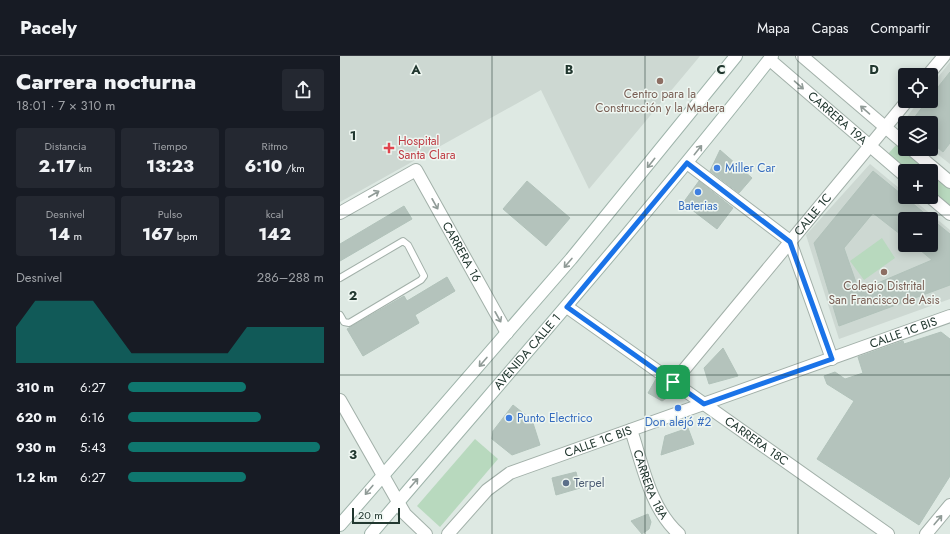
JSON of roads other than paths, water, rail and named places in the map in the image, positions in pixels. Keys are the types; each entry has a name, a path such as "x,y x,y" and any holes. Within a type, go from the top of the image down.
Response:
{"street":[{"path":"340,525 627,193 736,56"},
{"name":"CARRERA 19A","path":"802,56 898,138"},
{"path":"934,68 944,56"},
{"name":"CARRERA 19A","path":"771,58 898,170"},
{"name":"AVENIDA CALLE 1","path":"371,534 567,307 687,163 771,58"},
{"name":"CALLE 1C","path":"673,382 901,108"},
{"path":"919,156 950,182"},
{"path":"687,163 790,242 832,359"},
{"name":"CARRERA 16","path":"340,213 416,170 507,333"},
{"path":"938,204 950,214"},
{"name":"CARRERA 18C","path":"567,307 888,534"},
{"name":"CALLE 1C BIS","path":"448,534 487,490 504,477 950,316"},
{"path":"340,400 405,514 426,534"},
{"name":"CARRERA 18A","path":"631,430 656,506 671,532"},
{"path":"926,534 950,505"}],"lane":[{"path":"340,278 403,242 408,245 424,276 421,280 349,322 344,322 340,315"}],"place":[{"name":"Centro para la Construcción y la Madera","path":"660,81"},
{"name":"Hospital Santa Clara","path":"389,148"},
{"name":"Miller Car","path":"717,168"},
{"name":"Baterias","path":"698,192"},
{"name":"Colegio Distrital San Francisco de Asis","path":"884,272"},
{"name":"Don alejó #2","path":"678,408"},
{"name":"Punto Electrico","path":"509,418"},
{"name":"Terpel","path":"566,483"}]}
